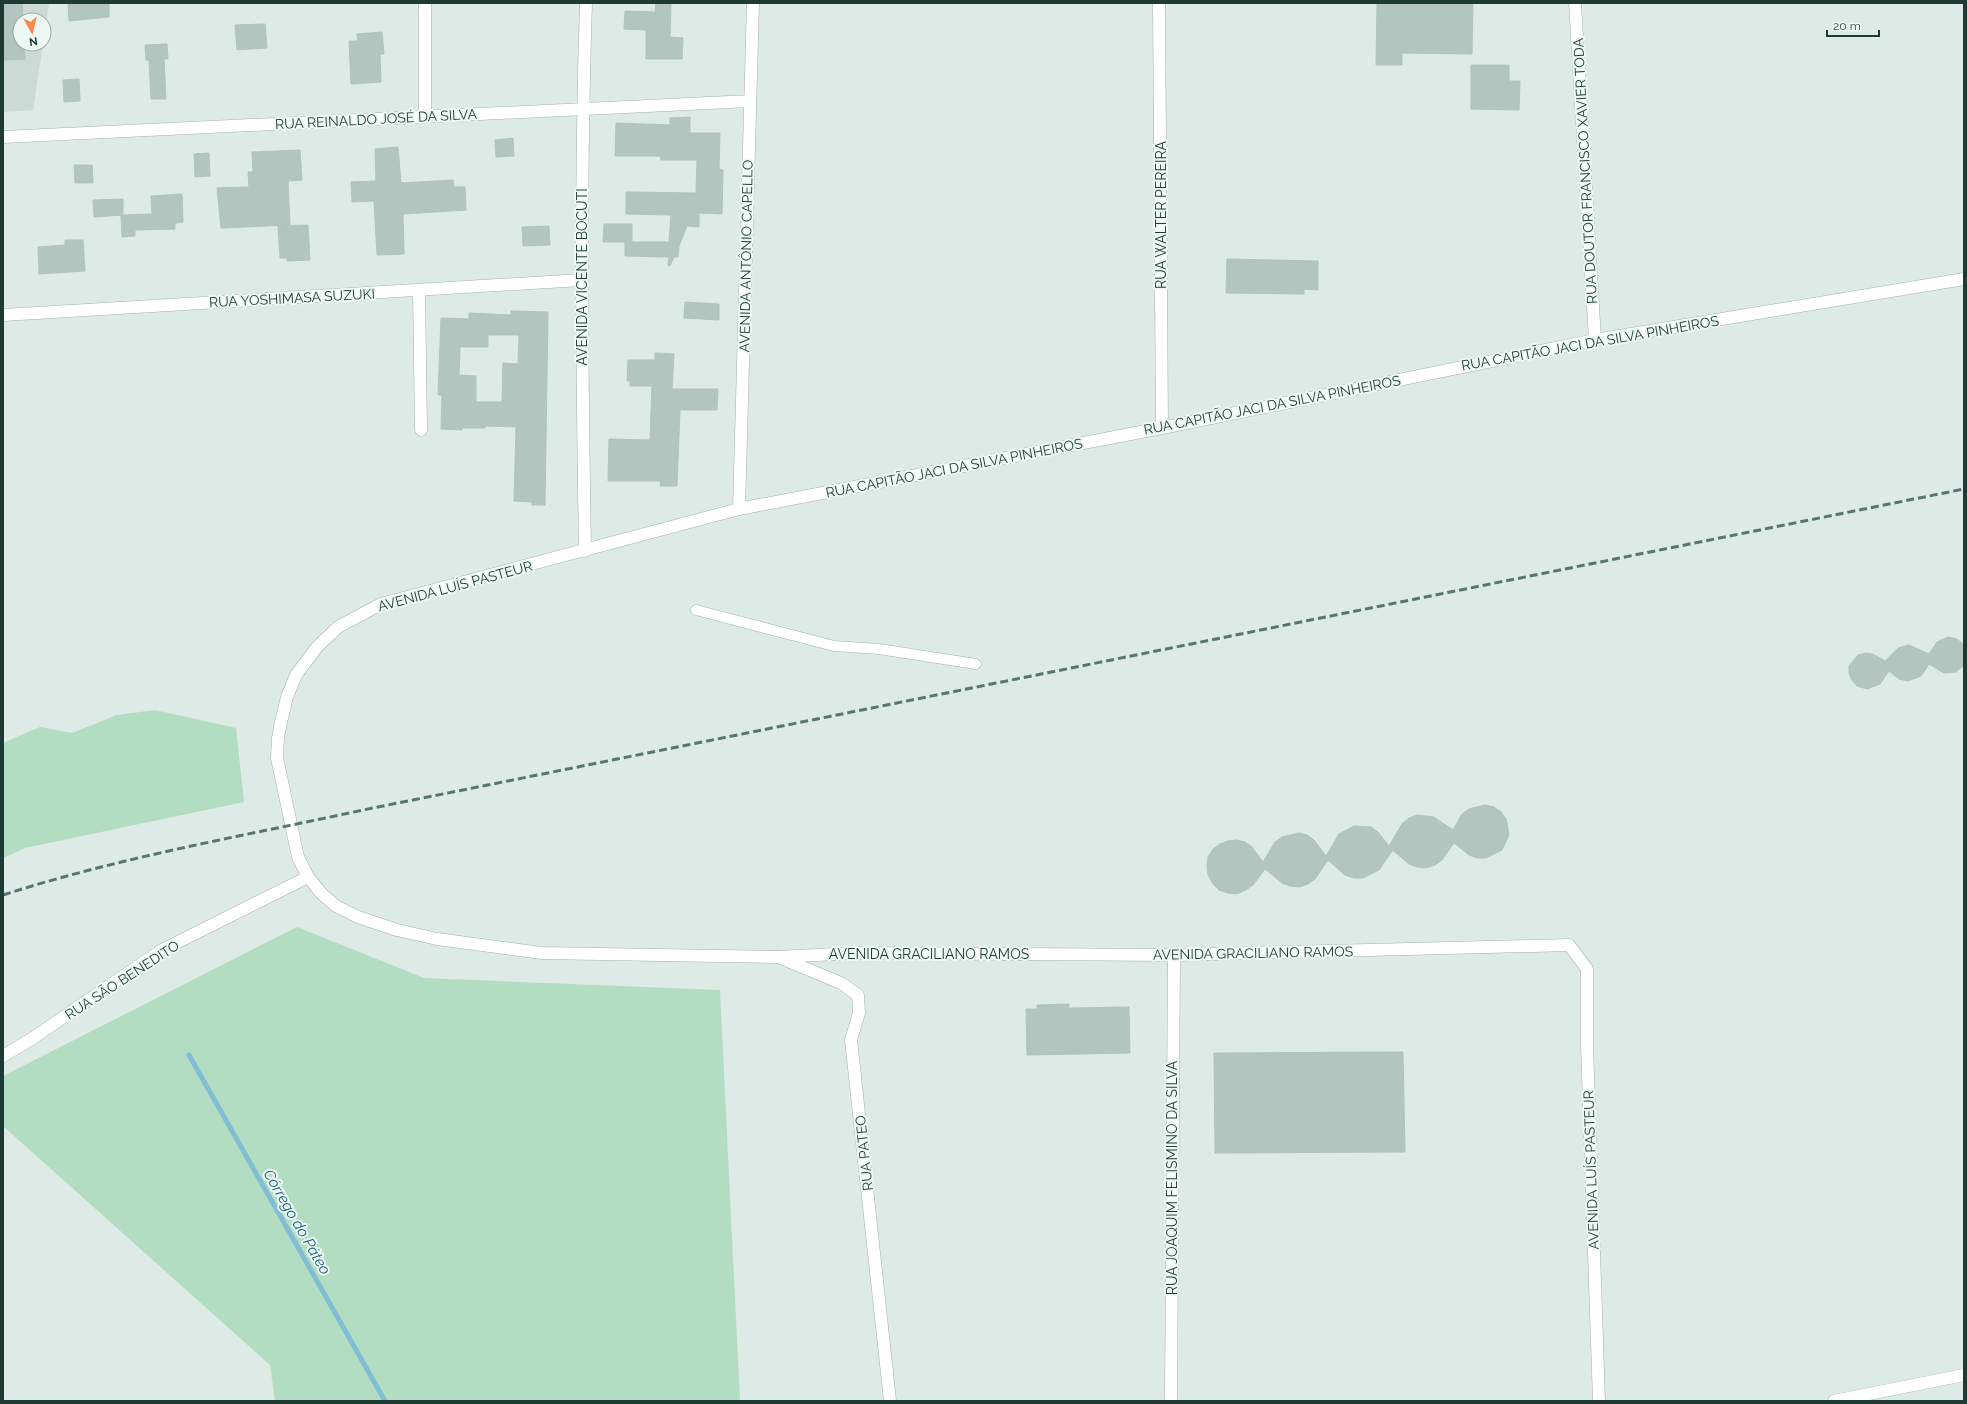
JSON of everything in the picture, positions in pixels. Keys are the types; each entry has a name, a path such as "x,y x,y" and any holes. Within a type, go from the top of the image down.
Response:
{"street":[{"path":"425,3 425,116"},
{"name":"AVENIDA VICENTE BOCUTI","path":"585,551 582,280 583,109 586,3"},
{"name":"AVENIDA ANTÔNIO CAPELLO","path":"739,509 753,3"},
{"name":"RUA WALTER PEREIRA","path":"1159,3 1162,428"},
{"name":"RUA DOUTOR FRANCISCO XAVIER TODA","path":"1575,3 1595,340"},
{"name":"RUA REINALDO JOSÉ DA SILVA","path":"3,137 750,101"},
{"name":"RUA CAPITÃO JACI DA SILVA PINHEIROS","path":"585,551 739,509 1162,428 1595,340 1964,279"},
{"name":"RUA YOSHIMASA SUZUKI","path":"3,315 582,280"},
{"path":"419,290 421,430"},
{"name":"AVENIDA LUÍS PASTEUR","path":"308,877 298,857 290,821 278,765 278,738 287,697 296,675 317,647 338,626 380,604 585,551"},
{"name":"AVENIDA GRACILIANO RAMOS","path":"308,877 322,894 336,906 358,917 437,939 542,953 778,957 855,953 1174,954 1569,945"},
{"name":"RUA SÃO BENEDITO","path":"3,1056 33,1038 160,952 308,877"},
{"name":"AVENIDA LUÍS PASTEUR","path":"1569,945 1587,969 1587,1045 1599,1401"},
{"name":"RUA JOAQUIM FELISMINO DA SILVA","path":"1172,1401 1174,954"},
{"name":"RUA PATEO","path":"778,957 841,983 858,995 859,1013 851,1040 890,1401"},
{"path":"1834,1401 1964,1375"}],"lane":[{"path":"696,610 834,646 879,649 976,664"}],"shaded area":[{"path":"3,3 49,3 48,12 12,12 12,52 42,52 33,110 3,112"}],"green space":[{"path":"155,710 236,728 244,802 25,848 3,858 3,743 40,727 72,733 117,715"},
{"path":"297,927 424,978 720,990 740,1401 275,1401 270,1365 3,1126 3,1076"}],"building":[{"path":"3,3 22,3 23,12 12,12 12,52 25,52 25,59 3,60"},
{"path":"68,3 109,3 109,17 69,21"},
{"path":"656,3 671,3 670,37 683,38 682,59 646,59 646,30 624,29 625,11 655,12"},
{"path":"1377,3 1473,3 1472,54 1402,53 1402,65 1376,65"},
{"path":"265,24 267,48 237,50 235,25"},
{"path":"382,32 384,54 380,54 381,82 351,84 349,41 358,41 357,34"},
{"path":"167,44 168,59 164,59 166,99 151,99 149,60 146,60 145,45"},
{"path":"1471,65 1509,65 1509,81 1520,81 1519,110 1471,109"},
{"path":"79,79 80,101 64,102 63,80"},
{"path":"690,117 690,133 720,133 719,169 723,170 722,214 699,213 699,227 687,226 679,246 678,257 674,257 670,266 668,265 669,257 625,256 625,242 669,242 671,215 626,214 626,192 696,193 697,160 661,160 660,156 615,156 616,123 670,125 670,118"},
{"path":"513,138 514,156 496,157 495,140"},
{"path":"398,147 401,183 453,180 454,187 465,187 466,210 403,214 404,254 377,255 374,201 352,202 351,182 376,181 375,149"},
{"path":"300,150 302,180 288,181 290,225 221,228 217,188 249,187 248,172 253,172 252,152"},
{"path":"209,153 210,176 195,177 194,154"},
{"path":"74,165 92,165 93,183 75,183"},
{"path":"182,194 183,222 175,223 175,229 135,230 135,236 122,237 121,215 152,214 151,196"},
{"path":"123,199 123,215 94,217 93,200"},
{"path":"604,224 632,224 632,242 603,242"},
{"path":"308,225 310,260 287,261 287,258 280,258 278,226"},
{"path":"549,226 550,245 523,246 522,227"},
{"path":"65,240 83,240 85,271 39,274 38,247 65,245"},
{"path":"1227,259 1318,261 1318,290 1304,289 1304,294 1226,293"},
{"path":"685,302 719,304 719,320 684,318"},
{"path":"511,311 548,312 545,505 532,505 532,502 514,501 516,427 485,426 485,428 462,428 462,430 441,429 442,395 438,395 441,318 469,319 469,313 511,315","holes":["488,335 519,335 518,364 503,363 502,402 476,402 476,376 459,375 460,347 488,347"]},
{"path":"655,353 674,354 672,389 718,389 717,410 680,410 677,486 660,486 661,481 608,481 609,439 650,440 652,386 630,386 630,381 627,381 628,360 655,360"},
{"path":"1948,637 1957,639 1964,645 1964,665 1956,672 1944,673 1929,664 1921,676 1908,681 1899,679 1889,671 1880,684 1867,689 1857,686 1851,679 1849,666 1858,655 1866,653 1873,654 1885,661 1898,648 1909,645 1929,654 1937,642"},
{"path":"1485,805 1494,807 1501,812 1506,819 1509,835 1502,850 1486,858 1477,858 1469,855 1454,843 1442,860 1435,865 1426,868 1409,864 1390,848 1392,851 1379,870 1363,878 1354,878 1345,875 1328,860 1315,879 1308,884 1299,887 1290,886 1282,883 1265,869 1253,885 1237,894 1219,890 1213,884 1208,875 1208,857 1213,849 1228,841 1237,840 1245,842 1252,847 1263,862 1275,842 1282,837 1299,833 1307,835 1314,840 1326,856 1339,834 1354,826 1371,827 1378,832 1389,846 1402,824 1409,818 1417,815 1434,817 1453,830 1462,814 1469,809"},
{"path":"1069,1004 1069,1008 1129,1007 1130,1053 1027,1055 1026,1009 1037,1009 1037,1005"},
{"path":"1403,1052 1405,1152 1215,1153 1214,1053"}],"waterway":[{"name":"Córrego do Páteo","path":"189,1055 385,1401"}],"railway":[{"path":"3,895 92,869 227,838 1964,489"}]}
